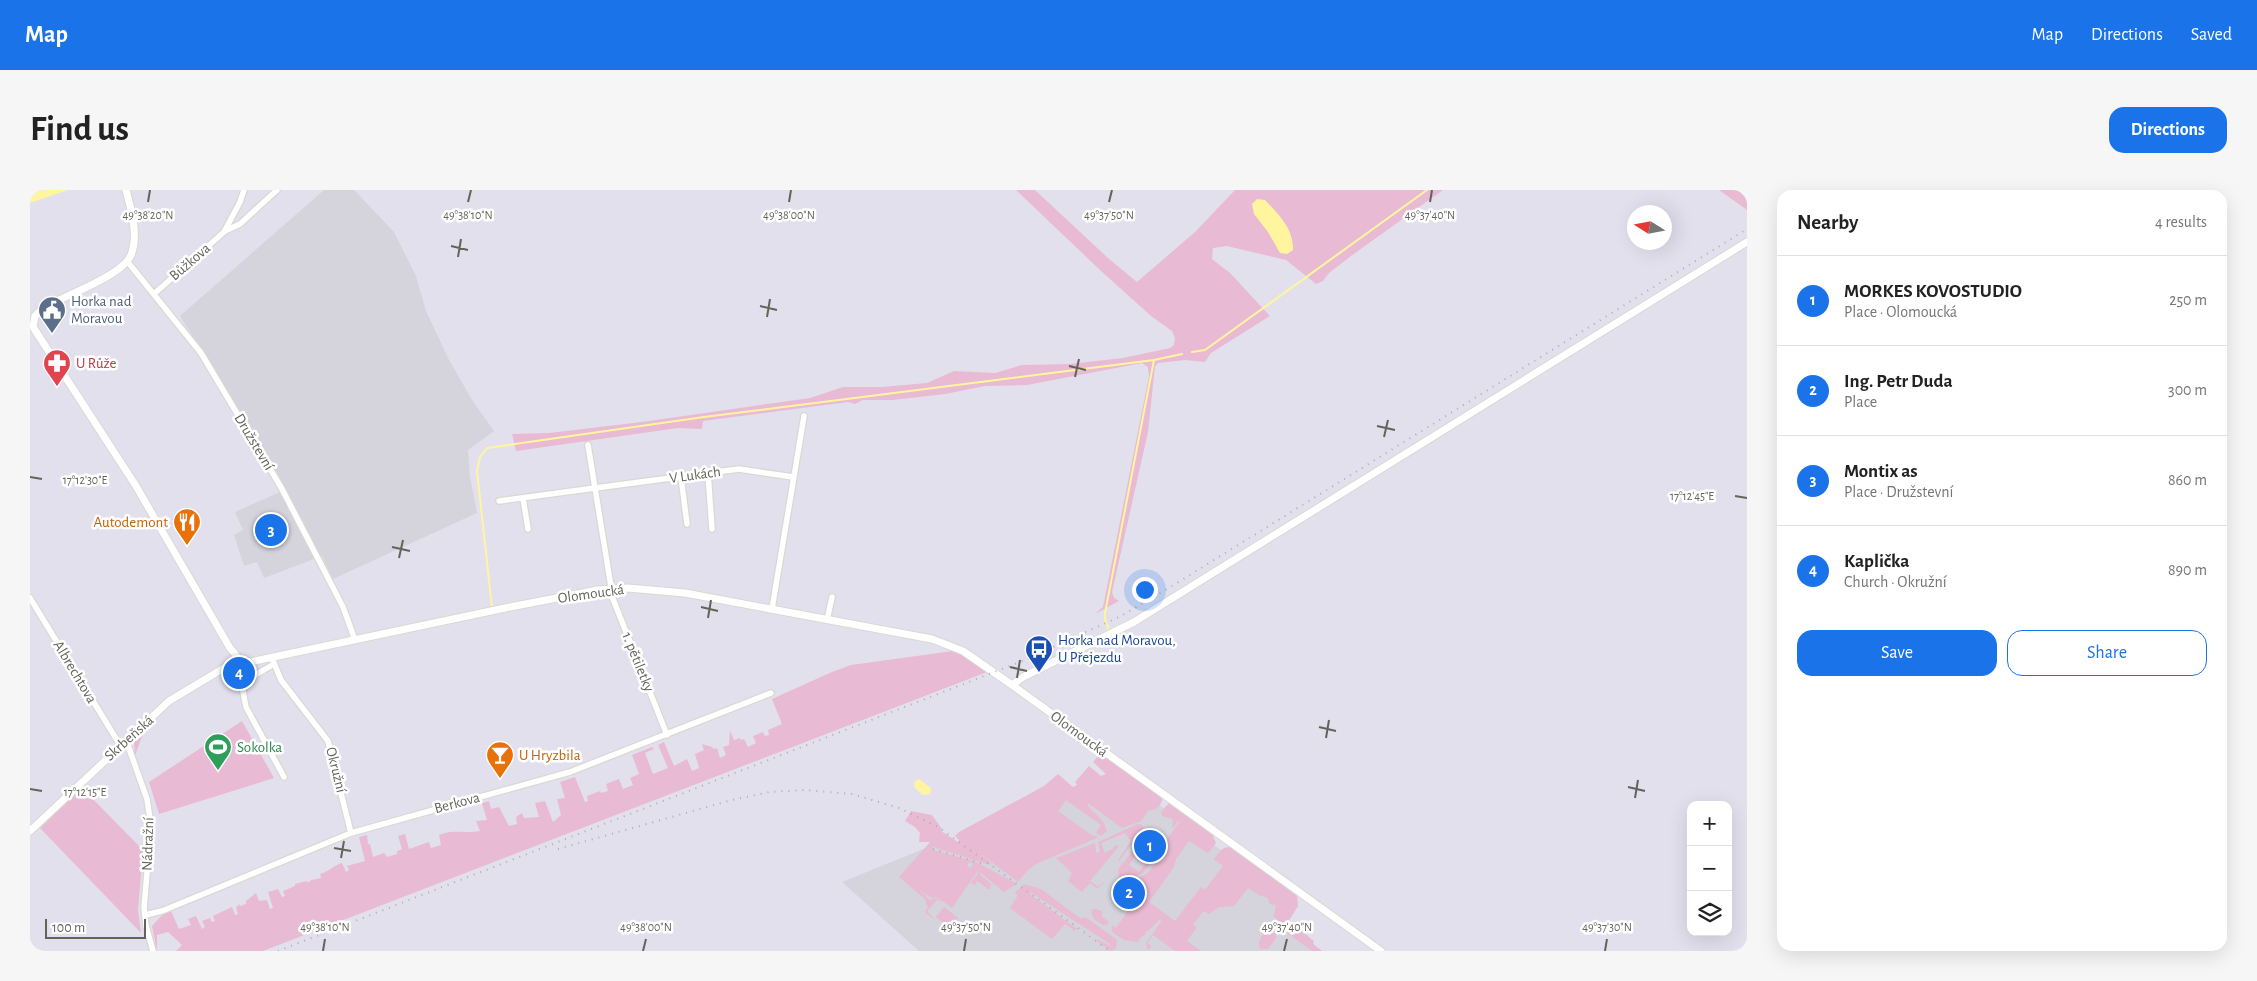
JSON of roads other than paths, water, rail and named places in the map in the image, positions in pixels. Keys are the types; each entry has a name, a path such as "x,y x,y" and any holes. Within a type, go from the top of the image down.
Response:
{"street":[{"path":"126,190 134,233 132,250 127,261 110,274 43,308 32,319 33,328 136,486 237,658 248,663 244,692 246,707 284,777"},
{"name":"Bůžkova","path":"155,293 225,230 240,202 244,190"},
{"name":"Bůžkova","path":"225,230 240,224 277,190"},
{"path":"1012,684 1111,635 1747,242"},
{"name":"Družstevní","path":"127,261 155,293 201,353 269,466 343,607 356,640"},
{"path":"772,609 804,416"},
{"path":"588,445 611,589"},
{"name":"V Lukách","path":"498,501 745,469 793,477"},
{"path":"708,473 712,529"},
{"path":"681,476 687,524"},
{"path":"523,498 528,529"},
{"name":"Olomoucká","path":"248,663 273,661 356,640 505,608 611,589 634,588 670,591 940,641 963,651 1012,684 1381,951"},
{"name":"1. pětiletky","path":"611,589 614,604 667,735"},
{"path":"827,620 832,597"},
{"name":"Albrechtova","path":"30,598 120,745"},
{"name":"Skrbeňská","path":"30,831 169,701 228,666 237,658"},
{"path":"245,681 273,661"},
{"name":"Okružní","path":"273,661 284,684 329,743 351,833"},
{"path":"228,666 237,678 245,681"},
{"name":"Berkova","path":"145,916 162,911 351,833 570,772 771,693"},
{"name":"Nádražní","path":"126,740 150,813 145,916 153,951"}],"waterway":[{"path":"1192,352 1205,350 1427,190"},
{"path":"492,608 477,471 480,457 487,448 704,417 1154,360 1182,354"},
{"path":"1110,632 1105,620 1105,613 1154,360"}],"railway":[{"path":"278,951 1020,662 1119,617 1164,591 1747,229"},
{"path":"558,849 732,800 770,792 805,790 852,794 899,808 938,827 1110,951"},
{"path":"933,849 983,864"}],"place":[{"name":"Horka nad Moravou","path":"52,334"},
{"name":"U Růže","path":"57,387"},
{"name":"Montix as","path":"271,530"},
{"name":"Autodemont","path":"187,546"},
{"name":"Kaplička","path":"239,673"},
{"name":"Horka nad Moravou, U Přejezdu","path":"1039,673"},
{"name":"Sokolka","path":"218,771"},
{"name":"U Hryzbila","path":"500,779"},
{"name":"MORKES KOVOSTUDIO","path":"1150,846"},
{"name":"Ing. Petr Duda","path":"1129,893"}]}
